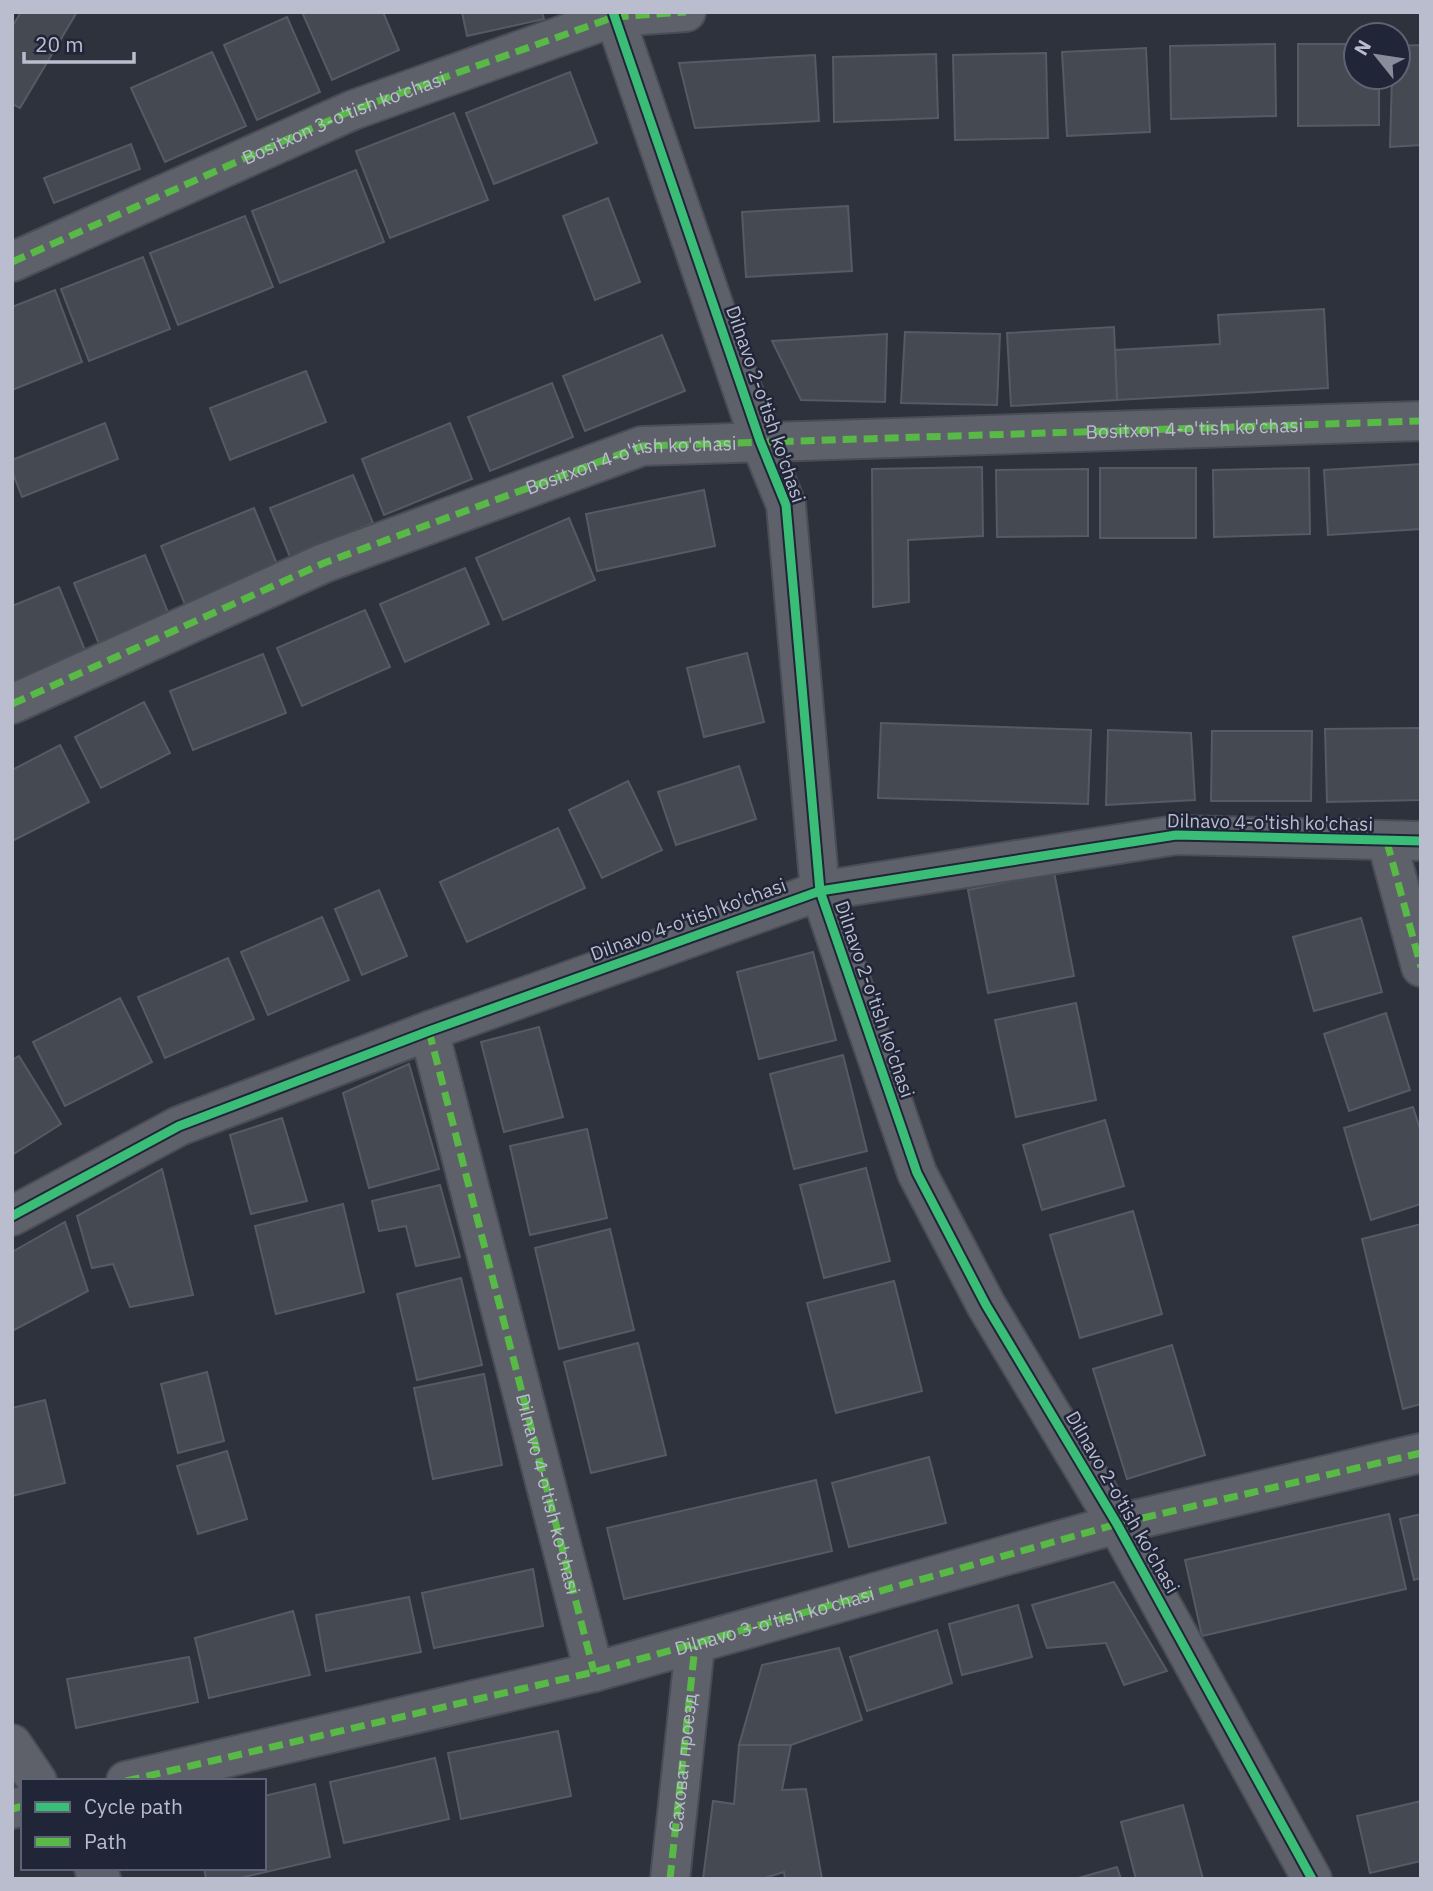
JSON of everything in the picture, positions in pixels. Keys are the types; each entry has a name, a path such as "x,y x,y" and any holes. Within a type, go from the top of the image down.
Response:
{"street":[{"name":"Bositxon 3-o'tish ko'chasi","path":"12,262 353,110 614,15 686,12"},
{"name":"Dilnavo 2-o'tish ko'chasi","path":"614,15 760,441 786,505 820,891 917,1173 986,1305 1117,1524 1312,1879"},
{"name":"Bositxon 4-o'tish ko'chasi","path":"12,704 324,563 642,446 1421,421"},
{"name":"Dilnavo 4-o'tish ko'chasi","path":"12,1216 179,1126 429,1031 820,891 1175,835 1404,842 1421,967"},
{"name":"Dilnavo 4-o'tish ko'chasi","path":"429,1031 594,1672"},
{"name":"Dilnavo 3-o'tish ko'chasi","path":"135,1779 594,1672 695,1646 1117,1524 1421,1453"},
{"name":"Саховат проезд","path":"670,1879 695,1646"},
{"path":"12,1744 36,1779"}],"building":[{"path":"21,12 77,12 20,108 12,104 12,27"},
{"path":"302,12 383,12 399,50 332,80"},
{"path":"462,12 542,12 544,19 467,36"},
{"path":"287,17 320,92 257,120 224,45"},
{"path":"1275,44 1276,116 1171,119 1170,46"},
{"path":"1298,44 1342,44 1342,91 1379,91 1379,125 1298,126"},
{"path":"1412,45 1421,45 1421,145 1390,147 1392,91 1412,91"},
{"path":"1146,48 1150,132 1067,136 1062,52"},
{"path":"212,52 246,126 165,162 131,88"},
{"path":"1046,53 1048,138 955,140 953,55"},
{"path":"936,54 938,118 834,122 833,57"},
{"path":"815,55 819,121 695,128 679,63"},
{"path":"570,72 597,143 494,184 466,113"},
{"path":"454,113 488,200 390,238 356,151"},
{"path":"131,144 140,169 54,203 44,178"},
{"path":"356,170 384,242 280,283 252,211"},
{"path":"608,198 640,282 595,300 563,216"},
{"path":"848,206 852,271 746,277 742,212"},
{"path":"245,216 273,287 178,325 150,253"},
{"path":"143,257 170,329 89,361 61,289"},
{"path":"55,290 82,362 12,390 12,307"},
{"path":"1324,309 1328,388 1117,400 1115,350 1220,344 1218,315"},
{"path":"1114,327 1117,400 1011,406 1007,333"},
{"path":"905,332 1000,334 997,405 901,403"},
{"path":"887,334 885,402 801,400 772,341"},
{"path":"662,335 685,391 585,431 563,376"},
{"path":"306,371 326,422 230,460 210,408"},
{"path":"552,383 573,437 490,471 468,417"},
{"path":"105,423 118,459 22,497 12,471 12,460"},
{"path":"450,423 472,479 384,515 362,459"},
{"path":"1421,464 1421,529 1328,535 1324,470"},
{"path":"982,467 983,536 908,540 909,602 873,607 872,469"},
{"path":"1100,468 1196,468 1196,538 1100,538"},
{"path":"1309,468 1310,534 1214,537 1213,470"},
{"path":"1088,469 1088,536 997,537 996,470"},
{"path":"353,475 373,523 290,557 270,508"},
{"path":"704,490 715,546 597,571 586,514"},
{"path":"254,508 279,569 186,607 161,546"},
{"path":"569,518 595,580 503,620 476,558"},
{"path":"145,555 169,615 99,644 74,583"},
{"path":"465,568 489,624 405,662 380,604"},
{"path":"59,587 87,655 12,685 12,606"},
{"path":"365,610 390,667 302,706 277,648"},
{"path":"747,653 764,722 704,737 687,668"},
{"path":"263,654 286,713 193,750 170,691"},
{"path":"144,702 170,753 101,788 75,737"},
{"path":"881,723 1091,730 1088,804 878,798"},
{"path":"1420,728 1420,800 1327,802 1325,729"},
{"path":"1108,730 1191,733 1195,800 1106,805"},
{"path":"1212,731 1312,731 1311,801 1211,801"},
{"path":"60,745 89,802 12,841 12,770"},
{"path":"739,766 756,819 676,845 658,792"},
{"path":"628,781 662,850 602,878 569,810"},
{"path":"558,828 585,888 467,942 440,882"},
{"path":"1054,872 1074,976 988,993 968,890"},
{"path":"379,890 407,956 362,975 335,909"},
{"path":"322,917 349,980 268,1015 241,952"},
{"path":"1361,918 1382,992 1314,1011 1293,937"},
{"path":"813,952 836,1040 759,1059 737,972"},
{"path":"228,958 254,1019 165,1058 138,997"},
{"path":"120,998 152,1062 65,1106 33,1042"},
{"path":"1076,1003 1096,1100 1016,1117 995,1020"},
{"path":"1386,1013 1410,1090 1349,1111 1324,1034"},
{"path":"539,1027 563,1117 504,1132 481,1042"},
{"path":"843,1055 867,1151 794,1169 770,1074"},
{"path":"19,1056 61,1124 12,1155 12,1060"},
{"path":"409,1064 439,1169 369,1188 343,1093"},
{"path":"1413,1107 1421,1132 1421,1204 1371,1220 1344,1128"},
{"path":"282,1118 307,1201 251,1214 230,1135"},
{"path":"1105,1120 1124,1186 1042,1210 1023,1145"},
{"path":"587,1129 607,1218 530,1235 510,1146"},
{"path":"866,1168 890,1261 824,1278 800,1185"},
{"path":"162,1169 193,1295 130,1307 113,1264 92,1268 77,1216"},
{"path":"440,1185 460,1257 416,1266 406,1226 379,1231 372,1201"},
{"path":"343,1204 364,1292 276,1314 255,1226"},
{"path":"1133,1211 1162,1314 1080,1338 1050,1235"},
{"path":"65,1222 88,1291 12,1331 12,1252"},
{"path":"1421,1224 1421,1404 1403,1409 1362,1239"},
{"path":"610,1229 634,1330 559,1349 535,1248"},
{"path":"461,1278 482,1365 417,1380 397,1294"},
{"path":"894,1281 922,1391 836,1413 807,1303"},
{"path":"638,1343 666,1455 591,1473 564,1362"},
{"path":"1172,1345 1205,1455 1127,1479 1093,1369"},
{"path":"207,1372 224,1441 178,1453 161,1384"},
{"path":"484,1374 502,1465 433,1479 414,1388"},
{"path":"45,1400 65,1483 12,1496 12,1408"},
{"path":"227,1451 247,1519 198,1534 177,1466"},
{"path":"929,1457 946,1523 849,1547 832,1483"},
{"path":"816,1480 832,1551 624,1599 607,1528"},
{"path":"1389,1514 1406,1589 1202,1636 1185,1560"},
{"path":"1421,1514 1421,1578 1414,1580 1400,1519"},
{"path":"533,1569 543,1626 434,1648 422,1593"},
{"path":"1114,1582 1167,1671 1124,1685 1106,1643 1047,1648 1032,1605"},
{"path":"409,1597 421,1652 326,1671 316,1615"},
{"path":"1018,1605 1032,1657 962,1675 949,1624"},
{"path":"293,1611 310,1675 209,1698 195,1638"},
{"path":"937,1630 952,1683 867,1711 850,1657"},
{"path":"839,1648 862,1720 791,1745 739,1745 762,1665"},
{"path":"189,1657 198,1702 76,1728 67,1679"},
{"path":"558,1731 571,1796 461,1819 448,1753"},
{"path":"739,1745 791,1745 782,1790 806,1789 822,1879 785,1879 784,1872 761,1879 703,1879 713,1801 734,1804"},
{"path":"435,1758 449,1819 344,1843 330,1782"},
{"path":"315,1784 330,1857 236,1879 206,1879 204,1870 266,1870 266,1796"},
{"path":"1421,1801 1421,1861 1370,1873 1357,1816"},
{"path":"1183,1805 1203,1879 1136,1879 1121,1822"},
{"path":"1117,1867 1121,1879 1075,1879"}],"marked path":[{"path":"12,262 353,110 614,17 686,12"},
{"path":"12,704 324,563 642,446 1421,421"},
{"path":"1387,842 1421,967"},
{"path":"429,1031 594,1672"},
{"path":"135,1779 594,1672 1117,1524 1421,1453"},
{"path":"670,1879 695,1646"},
{"path":"12,1809 21,1807"}],"cycle path":[{"path":"613,12 760,441 786,505 820,891 917,1173 986,1305 1117,1524 1312,1879"},
{"path":"12,1216 179,1126 429,1031 820,891 1176,835 1421,841"}]}
